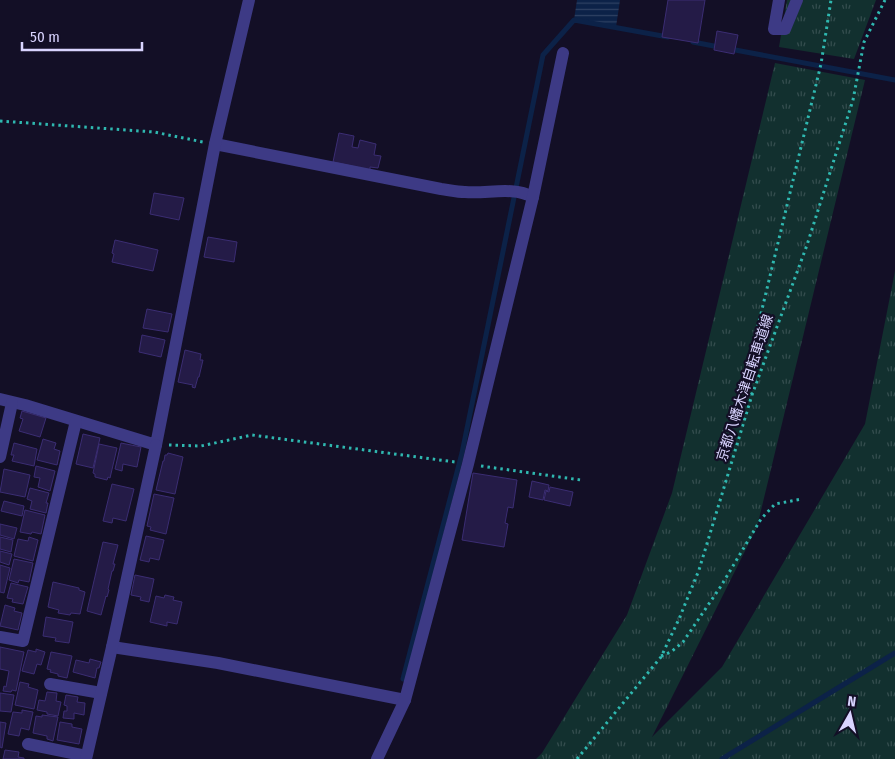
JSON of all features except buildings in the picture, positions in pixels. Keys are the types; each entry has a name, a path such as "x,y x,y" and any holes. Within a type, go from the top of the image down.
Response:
{"street":[{"path":"28,744 86,758 156,445 215,144 249,0"},
{"path":"779,0 774,30 786,29 797,0"},
{"path":"377,759 405,700 468,464 533,197 563,53"},
{"path":"215,144 441,189 465,192 524,192 533,197"},
{"path":"0,457 6,401 156,445"},
{"path":"0,637 23,640 76,421"},
{"path":"112,647 218,663 405,700"},
{"path":"50,684 101,693"}],"path":[{"path":"752,395 746,380 821,64 831,0"},
{"name":"京都八幡木津自転車道線","path":"577,759 660,657 679,619 699,570 752,395 807,245 853,100 864,42 885,0"},
{"path":"0,121 154,132 215,144"},
{"path":"156,445 202,446 252,436 581,480"},
{"path":"660,657 671,652 682,642 721,586 760,518 774,504 802,499"}],"green space":[{"path":"787,0 876,0 854,59 779,47"},
{"path":"775,63 865,80 757,527 652,737 722,667 865,424 895,271 895,759 536,759 542,753 627,615 672,493"}],"water":[{"path":"577,0 620,0 616,27 574,20"}],"waterway":[{"path":"403,679 462,453 543,55 574,20 668,37"},
{"path":"693,42 719,47"},
{"path":"730,49 895,80"},
{"path":"722,759 895,653"}]}
